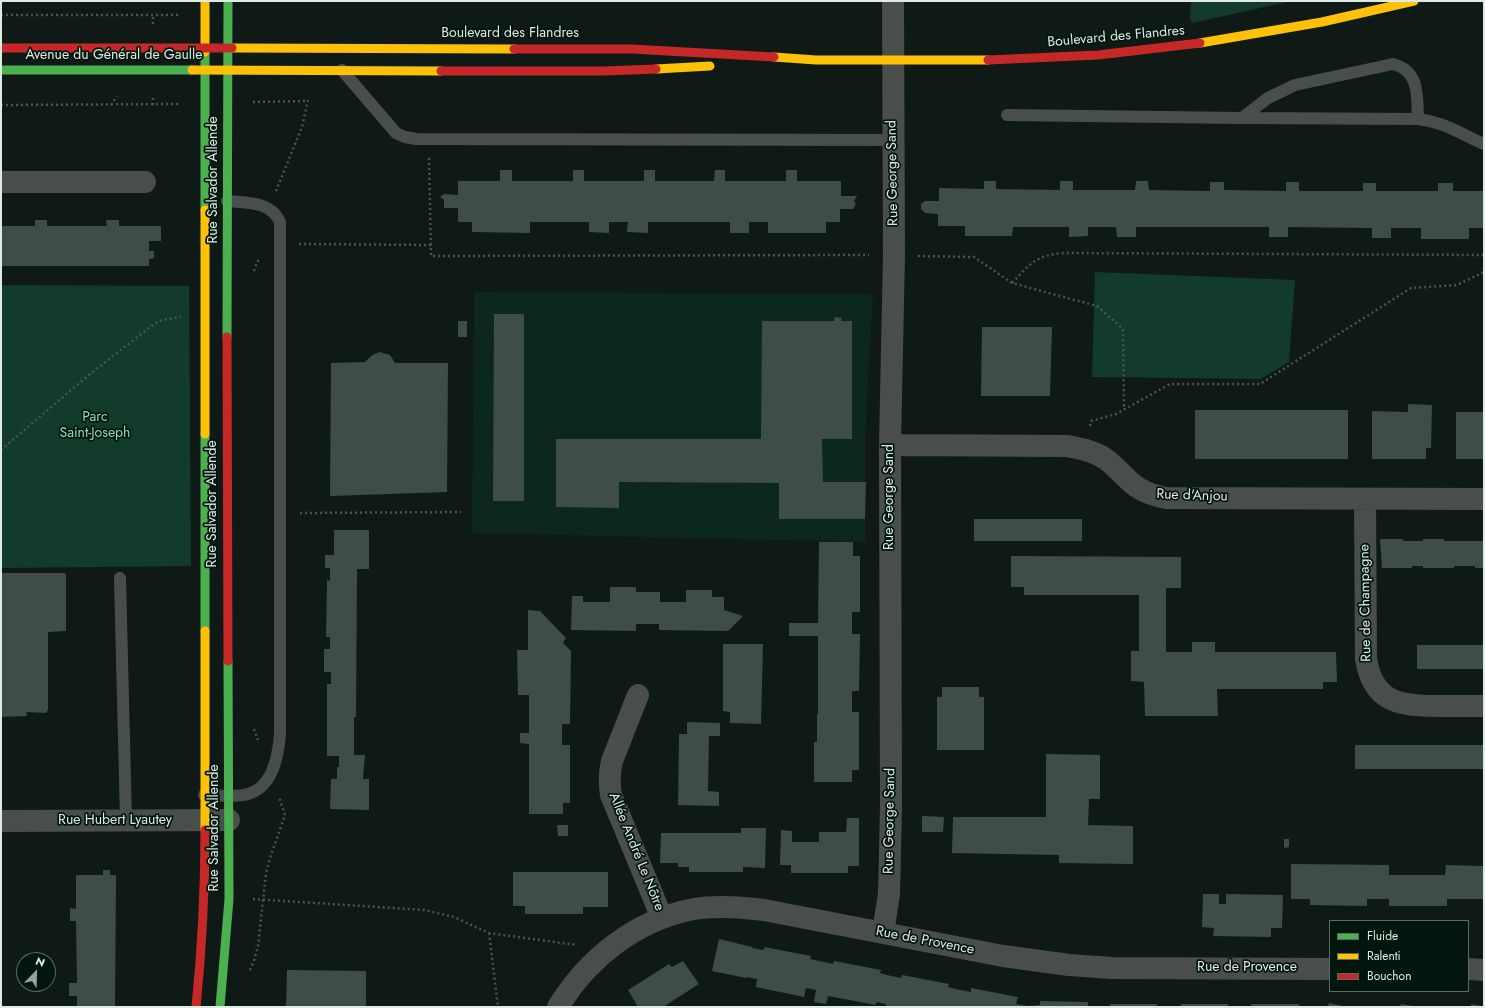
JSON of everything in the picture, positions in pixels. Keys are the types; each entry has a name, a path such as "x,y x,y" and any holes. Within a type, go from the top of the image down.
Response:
{"street":[{"name":"Rue Salvador Allende","path":"196,1007 204,919 204,1"},
{"name":"Rue Salvador Allende","path":"220,1007 229,899 227,522 228,1"},
{"name":"Rue George Sand","path":"883,933 889,894 891,814 890,445 894,255 892,61 893,1"},
{"name":"Boulevard des Flandres","path":"204,48 632,49 816,60 892,61 1028,59 1098,55 1166,48 1236,38 1322,22 1414,1"},
{"name":"Avenue du Général de Gaulle","path":"1,48 204,48"},
{"name":"Boulevard des Flandres","path":"738,64 816,60"},
{"path":"228,70 604,71 723,65"},
{"name":"Avenue du Général de Gaulle","path":"1,70 228,70"},
{"path":"1,182 145,182"},
{"name":"Rue d'Anjou","path":"890,445 1066,446 1086,450 1106,460 1140,490 1166,498 1484,499"},
{"name":"Rue de Champagne","path":"1365,498 1366,659 1368,672 1372,682 1388,698 1411,706 1484,706"},
{"name":"Allée André Le Nôtre","path":"638,695 612,761 609,771 609,783 611,795 662,918"},
{"name":"Rue Hubert Lyautey","path":"1,821 229,820"},
{"name":"Rue de Provence","path":"558,1007 580,977 612,945 662,918 682,912 706,908 749,908 1003,956 1069,966 1120,968 1329,969"},
{"path":"1469,970 1484,970"}],"lane":[{"path":"1242,118 1268,98 1294,85 1392,64 1401,66 1412,78 1416,88 1418,119"},
{"path":"342,70 396,132 405,137 429,140 893,140"},
{"path":"1007,115 1418,119 1430,120 1454,128 1484,144"},
{"path":"204,795 250,794 258,789 271,773 276,759 280,735 280,222 278,217 269,208 258,204 227,201"},
{"path":"120,578 126,820"}],"path":[{"path":"1,14 153,15"},
{"path":"269,208 302,127 308,101"},
{"path":"1,105 153,105"},
{"path":"429,140 431,256 894,255 974,257 1012,283 1097,306 1123,329 1124,409"},
{"path":"280,244 431,245"},
{"path":"1012,283 1032,262 1050,254 1064,253 1484,255"},
{"path":"1086,450 1091,421 1116,414 1170,384 1260,384 1411,288 1457,285 1484,272"},
{"path":"1,450 90,374 154,324 171,318 204,316"},
{"path":"279,514 461,512"},
{"path":"229,899 271,900 424,910 454,917 489,933 576,945 603,953"},
{"path":"489,933 498,1007"}],"shaded area":[{"path":"474,292 873,294 865,439 865,542 472,533"}],"green space":[{"path":"1191,1 1292,1 1192,23 1190,18"},
{"path":"1095,272 1295,280 1289,362 1261,379 1092,377"},
{"name":"Parc Saint-Joseph","path":"1,285 189,286 191,566 1,568"}],"building":[{"path":"500,170 512,170 512,181 573,181 573,170 584,170 584,181 644,181 644,170 655,170 655,181 714,181 715,170 725,170 725,181 786,181 786,170 797,170 797,181 841,181 841,196 857,196 854,201 856,204 853,209 840,209 840,222 826,222 826,233 768,233 768,222 749,222 749,233 730,233 730,222 648,222 648,233 627,232 628,222 609,222 609,233 589,232 589,222 530,222 530,233 472,232 472,222 458,222 458,208 444,208 444,200 440,197 444,194 458,195 458,181 500,181"},
{"path":"984,181 996,181 996,189 1060,190 1060,181 1073,181 1073,190 1135,190 1136,181 1148,181 1149,190 1210,191 1210,182 1224,182 1224,190 1286,191 1286,182 1299,182 1299,191 1363,191 1363,183 1376,183 1376,191 1438,191 1438,183 1453,183 1453,191 1484,191 1484,228 1469,228 1469,239 1421,239 1421,228 1391,228 1391,238 1372,238 1372,228 1288,227 1288,237 1269,237 1269,227 1136,227 1136,237 1117,237 1116,227 1088,227 1088,236 1069,237 1069,227 1013,227 1012,236 965,236 965,226 938,226 938,214 925,213 921,209 921,204 925,201 939,201 939,188 984,189"},
{"path":"35,220 47,220 47,226 107,226 106,220 119,220 119,226 161,226 161,241 149,241 149,251 154,251 154,258 149,259 149,266 1,266 1,226 35,226"},
{"path":"494,314 524,314 524,501 493,501"},
{"path":"835,317 842,318 841,321 852,321 852,439 822,439 823,482 866,482 865,519 779,519 779,483 619,482 619,508 556,507 556,439 761,439 762,321 834,321"},
{"path":"458,321 467,321 467,337 458,337"},
{"path":"982,327 1052,327 1050,396 981,396"},
{"path":"380,352 390,355 395,363 448,363 447,492 330,496 331,363 365,362 372,355"},
{"path":"1408,404 1432,405 1431,448 1426,448 1426,459 1372,459 1372,411 1408,412"},
{"path":"1195,410 1348,410 1348,459 1195,459"},
{"path":"1456,412 1484,412 1484,459 1456,459"},
{"path":"974,519 1082,519 1082,541 974,541"},
{"path":"334,530 369,530 369,569 357,569 356,717 354,717 354,755 365,755 363,779 369,779 369,810 330,809 331,779 337,779 339,756 327,756 327,684 331,684 331,672 324,672 324,649 330,649 330,637 326,637 327,580 330,581 330,568 325,568 325,555 334,555"},
{"path":"1380,539 1403,539 1403,541 1444,539 1444,541 1484,541 1484,568 1475,568 1475,566 1423,568 1423,566 1412,566 1412,568 1382,568"},
{"path":"819,542 853,542 853,556 860,556 860,612 852,612 852,634 860,634 859,691 852,691 852,712 859,712 859,770 852,770 852,782 814,782 814,742 817,742 818,714 818,636 789,636 789,623 818,623"},
{"path":"1011,556 1181,557 1181,588 1166,588 1166,652 1192,652 1192,642 1215,642 1215,652 1336,652 1337,682 1323,682 1323,689 1217,689 1218,716 1145,716 1144,682 1131,681 1131,651 1139,651 1139,595 1024,595 1024,587 1011,587"},
{"path":"1,573 66,574 66,631 48,632 48,710 46,713 26,712 27,716 1,717"},
{"path":"610,587 636,587 636,592 660,592 660,602 686,602 686,590 712,590 712,597 724,597 724,610 743,616 728,631 659,630 659,624 636,624 636,631 571,630 572,596 583,596 583,602 610,602"},
{"path":"528,610 540,611 566,638 563,643 571,651 570,724 562,724 562,745 570,745 570,803 563,803 563,814 529,814 529,744 520,743 520,733 529,733 529,695 518,695 517,650 528,650"},
{"path":"723,644 763,644 761,724 730,723 730,712 723,711"},
{"path":"1417,645 1484,645 1484,669 1417,669"},
{"path":"942,687 979,687 979,697 984,697 984,750 937,750 937,697 942,697"},
{"path":"687,722 720,723 720,736 709,736 708,791 719,792 719,806 678,805 679,734 687,734"},
{"path":"1355,745 1484,745 1484,769 1355,769"},
{"path":"1046,754 1100,755 1100,799 1089,799 1088,825 1133,826 1133,864 1059,863 1059,855 952,853 953,817 1046,817"},
{"path":"922,816 944,817 943,832 922,832"},
{"path":"847,818 859,818 859,866 848,866 848,873 791,873 791,865 780,865 781,830 792,831 792,842 819,842 819,832 846,832"},
{"path":"557,825 568,825 568,836 558,836"},
{"path":"741,828 766,828 765,868 743,867 743,872 689,872 689,867 678,867 678,863 660,863 661,833 741,833"},
{"path":"1284,839 1289,839 1289,847 1284,848"},
{"path":"1291,864 1389,865 1389,875 1445,875 1446,865 1484,866 1484,899 1447,899 1447,906 1389,906 1389,899 1367,899 1367,906 1310,905 1310,899 1291,899"},
{"path":"103,870 110,870 110,875 116,875 115,1007 77,1007 77,996 69,996 69,983 77,983 76,921 70,921 70,908 76,909 76,875 103,875"},
{"path":"513,872 608,872 608,907 583,907 583,914 525,914 525,906 513,906"},
{"path":"1203,894 1219,894 1219,904 1226,904 1226,894 1283,895 1282,928 1271,928 1271,937 1213,936 1214,928 1202,927"},
{"path":"719,939 752,948 764,950 764,947 811,956 810,959 833,964 834,961 881,970 880,973 901,978 902,975 949,984 948,987 960,990 971,992 971,988 1018,997 1016,1004 1028,1006 1040,1005 1040,1001 1088,1002 1088,1007 886,1007 886,1004 876,1002 876,1005 828,996 826,1004 814,1002 816,990 806,988 804,997 756,987 757,979 712,971"},
{"path":"683,961 699,984 663,1007 638,1007 628,990 669,964 672,967"},
{"path":"287,970 366,971 366,1007 286,1007"},
{"path":"1329,1003 1343,1006 1343,1007 1328,1007"},
{"path":"1110,1004 1157,1004 1157,1007 1110,1007"},
{"path":"1181,1004 1228,1004 1228,1007 1181,1007"},
{"path":"1251,1004 1299,1004 1299,1007 1251,1007"},
{"path":"1401,1004 1413,1006 1413,1007 1400,1007"},
{"path":"1471,1004 1482,1006 1482,1007 1471,1007"}],"traffic: fast":[{"path":"227,337 228,1"},
{"path":"205,52 205,210"},
{"path":"1,70 192,70"},
{"path":"205,434 205,631"},
{"path":"220,1007 229,899 228,661"}],"traffic: slow":[{"path":"205,1 205,52"},
{"path":"1200,43 1322,22 1414,1"},
{"path":"232,48 514,49"},
{"path":"774,57 816,60 988,60"},
{"path":"656,69 710,66"},
{"path":"192,70 441,71"},
{"path":"205,210 205,434"},
{"path":"205,631 205,830"}],"traffic: jam":[{"path":"988,60 1098,55 1200,43"},
{"path":"1,48 232,48"},
{"path":"514,49 632,49 774,57"},
{"path":"441,71 604,71 656,69"},
{"path":"227,337 228,661"},
{"path":"196,1007 203,918 205,830"}]}
